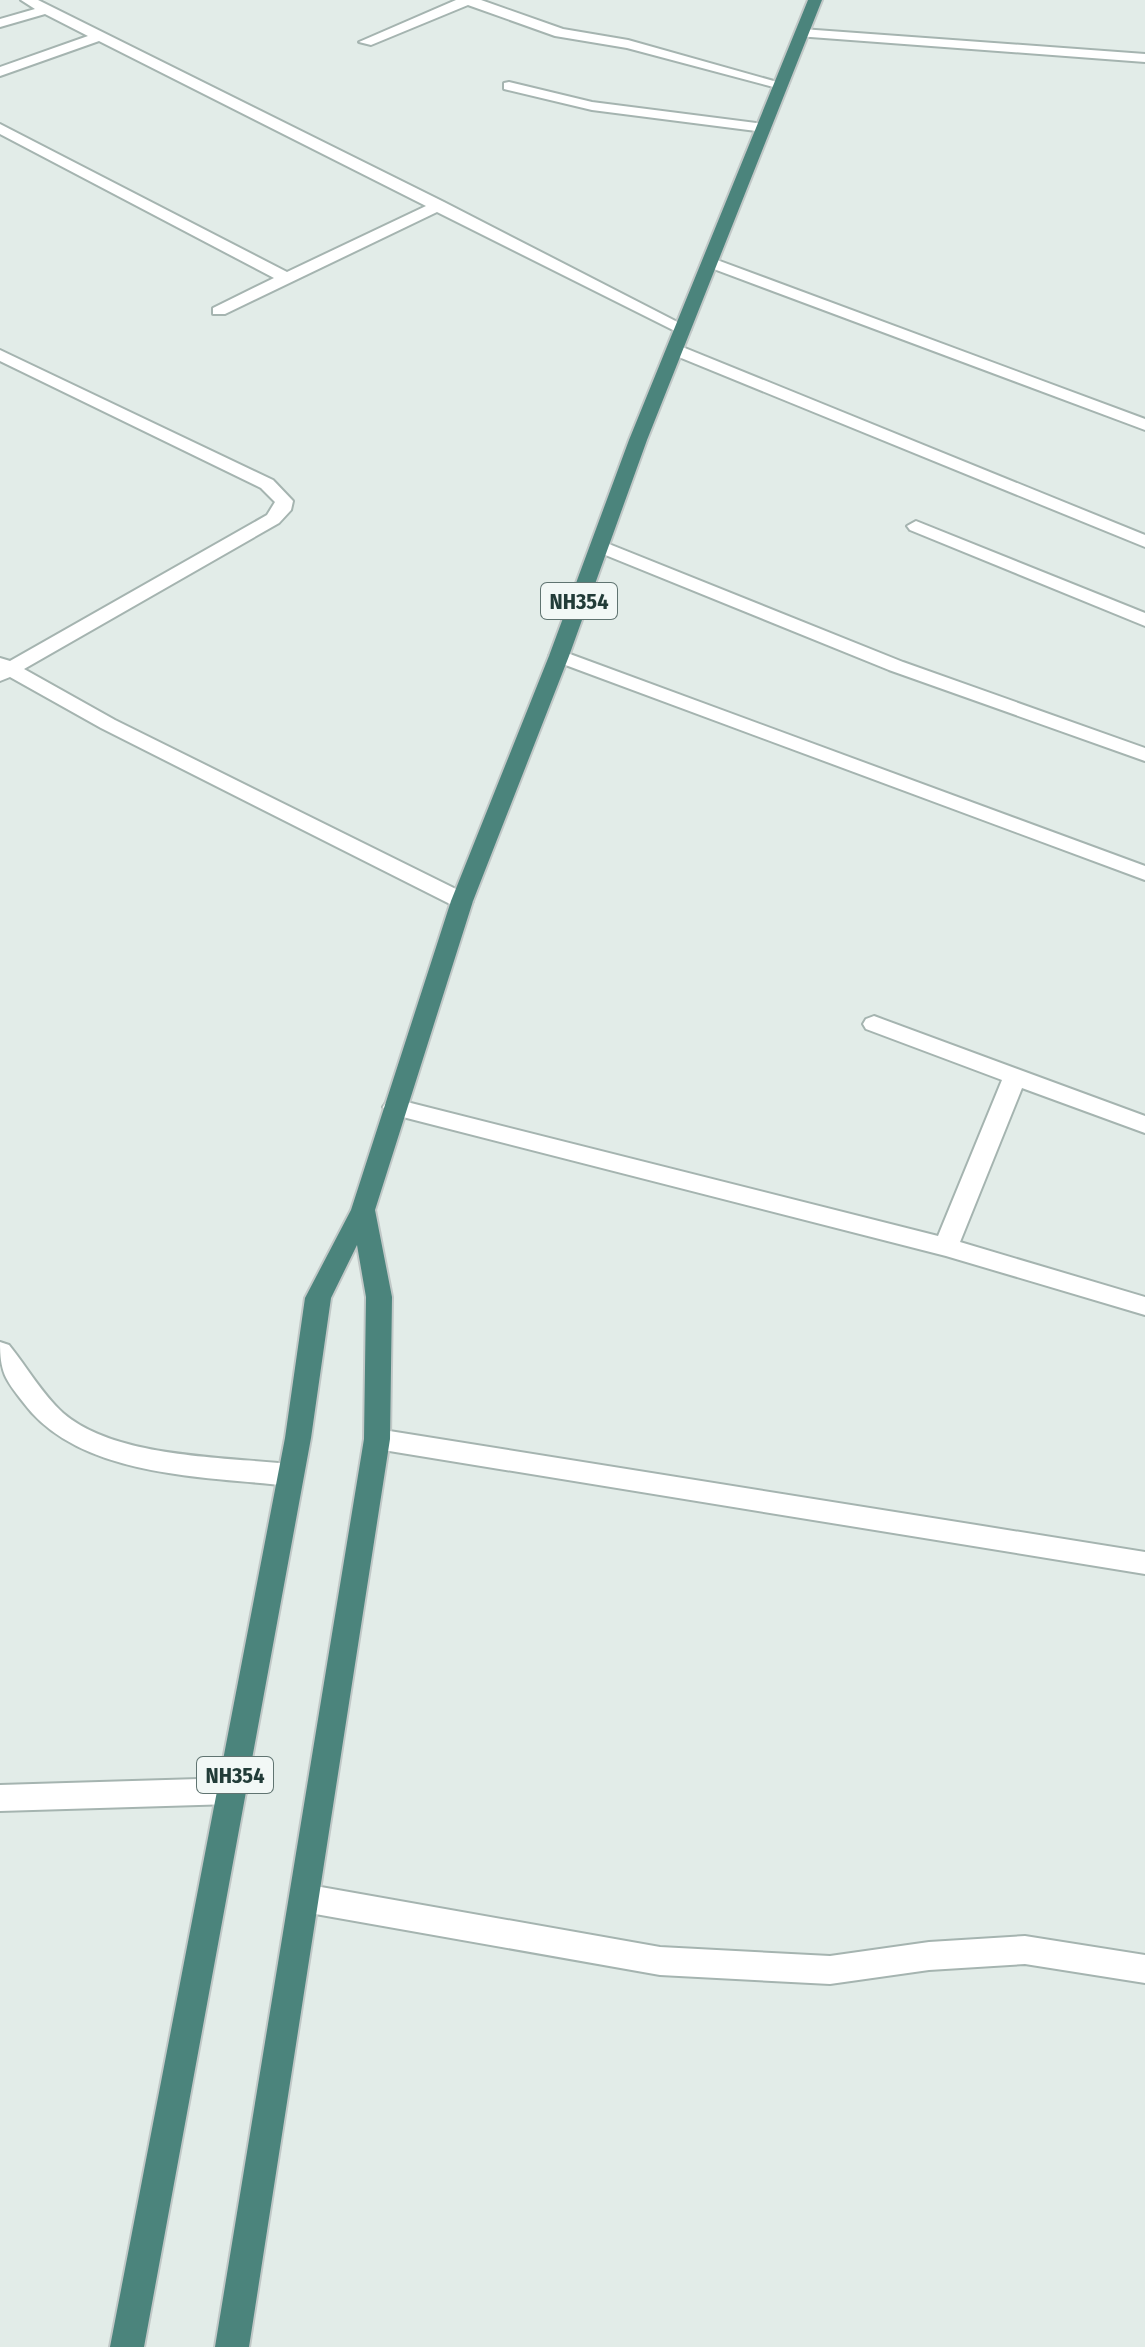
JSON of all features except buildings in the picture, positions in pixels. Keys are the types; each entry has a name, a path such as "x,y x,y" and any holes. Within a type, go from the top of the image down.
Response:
{"highway":[{"name":"NH354","path":"127,2347 290,1475 318,1298 363,1210 462,901 709,262 815,0"},
{"name":"NH354","path":"232,2347 377,1439 379,1297 363,1210"}],"street":[{"path":"28,0 683,329"},
{"path":"366,42 468,0 560,33 628,44 781,85"},
{"path":"0,23 44,10"},
{"path":"802,33 1145,58"},
{"path":"0,72 97,37"},
{"path":"509,86 592,106 764,128"},
{"path":"0,128 286,278"},
{"path":"219,311 439,205"},
{"path":"709,262 1145,425"},
{"path":"675,349 1145,542"},
{"path":"0,355 267,484 284,501 282,510 273,519 3,670"},
{"path":"916,526 1145,620"},
{"path":"599,546 896,666 1145,755"},
{"path":"559,656 1145,873"},
{"path":"3,670 462,901"},
{"path":"874,1024 1145,1125"},
{"path":"946,1247 1015,1077"},
{"path":"395,1107 946,1247 1145,1306"},
{"path":"0,1352 32,1396 63,1427 95,1444 130,1454 290,1475"},
{"path":"377,1439 1145,1563"},
{"path":"0,1798 232,1791"},
{"path":"304,1898 660,1961 830,1970 929,1956 1025,1950 1145,1969"}]}
